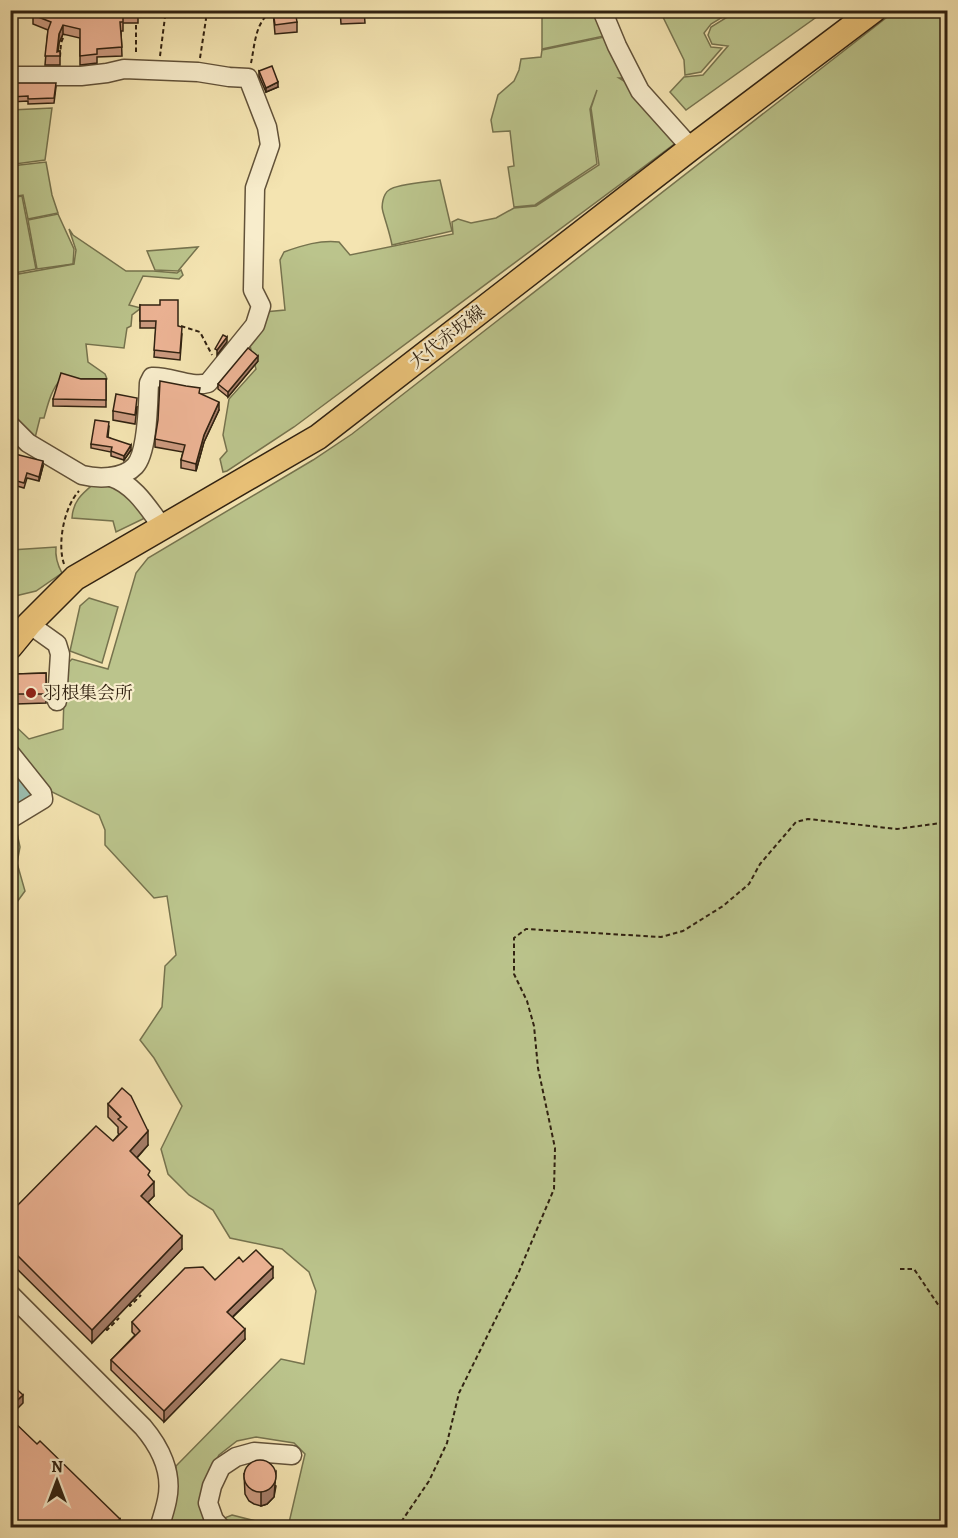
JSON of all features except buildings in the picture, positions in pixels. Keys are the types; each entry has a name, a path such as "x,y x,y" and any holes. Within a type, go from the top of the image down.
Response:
{"main road":[{"name":"大代赤坂線","path":"10,646 75,579 318,437 874,10"}],"street":[{"path":"602,10 640,91 692,148"},
{"path":"10,76 81,76 124,69 198,72 248,78 267,127 270,146 255,188 253,290 261,306 255,325 208,383 200,386 161,377 152,378 149,383 147,424 141,454 135,465 126,472 111,477 82,475 28,443 10,425"},
{"path":"111,477 122,481 141,498 162,528"},
{"path":"29,624 57,644 60,654 57,701"},
{"path":"10,753 42,793 43,799 10,819"},
{"path":"10,1294 143,1427 157,1445 163,1457 168,1486 167,1499 159,1527"},
{"path":"221,1527 214,1520 208,1503 212,1486 221,1467 236,1457 254,1452 292,1455"}],"path":[{"path":"198,72 206,19 204,10"},
{"path":"248,78 260,24 263,17 276,10"},
{"path":"158,70 165,17"},
{"path":"136,25 136,70"},
{"path":"59,76 61,43 67,27"},
{"path":"181,326 200,332 220,369"},
{"path":"75,579 63,563 61,552 65,517 76,494 92,477"},
{"path":"397,1527 429,1481 447,1443 459,1393 518,1274 554,1188 555,1148 538,1068 534,1026 527,1001 514,974 514,938 526,929 661,937 683,931 723,906 749,884 760,864 796,822 808,819 897,829 948,822"},
{"path":"900,1269 914,1269 939,1306 948,1314"},
{"path":"129,1304 130,1306 141,1295"},
{"path":"106,1329 118,1318"}],"green space":[{"path":"569,11 592,11 604,36 542,49 542,17"},
{"path":"660,11 724,11 726,15 711,24 704,33 711,47 722,48 701,72 685,75 684,60"},
{"path":"737,11 825,11 686,110 670,92 684,77 703,75 728,46 712,44 708,35 711,27"},
{"path":"895,11 947,11 947,1527 288,1527 305,1454 294,1443 256,1437 237,1441 219,1455 204,1482 211,1527 167,1527 176,1503 176,1466 281,1359 304,1364 316,1291 309,1272 282,1249 230,1238 213,1210 189,1195 168,1174 161,1149 182,1106 154,1058 140,1040 162,1007 165,966 176,955 167,896 154,898 105,845 105,830 99,815 46,789 11,745 10,721 29,739 63,729 65,666 72,659 108,669 136,573 148,558 313,460 352,434"},
{"path":"604,37 626,78 619,78 629,84 677,142 294,427 223,472 220,459 227,451 223,435 229,399 256,369 249,342 264,312 285,310 280,260 284,252 312,244 339,242 350,255 453,234 452,222 458,219 471,223 496,218 514,208 536,206 599,165 591,108 597,90 590,109 597,164 535,205 514,207 508,167 514,166 510,131 493,132 491,120 498,95 514,81 521,59 541,57 542,50"},
{"path":"52,108 45,160 15,164 11,110"},
{"path":"46,162 58,213 28,219 23,195 11,197 11,166"},
{"path":"440,180 452,231 392,245 382,209 385,194 399,186"},
{"path":"22,196 36,269 14,273 11,198"},
{"path":"58,214 74,249 73,264 37,269 28,220"},
{"path":"69,229 73,235 126,271 177,273 181,270 183,275 179,279 143,276 129,305 141,308 132,315 124,348 86,344 88,362 105,374 107,379 102,382 61,379 52,392 44,418 40,418 34,442 11,418 10,310 13,275 74,264 76,250"},
{"path":"198,247 178,271 155,270 147,251"},
{"path":"96,482 110,482 149,516 116,532 113,521 72,518 77,502 83,493"},
{"path":"56,547 57,560 62,573 36,591 11,597 11,550"},
{"path":"89,598 118,607 102,663 70,651 80,606"},
{"path":"10,819 14,819 20,847 17,863 25,891 17,902 11,903"},
{"path":"232,1515 279,1527 229,1527 222,1519"}],"shaded area":[{"path":"10,760 39,796 10,815"}],"place":[{"name":"羽根集会所","path":"31,693"}]}
